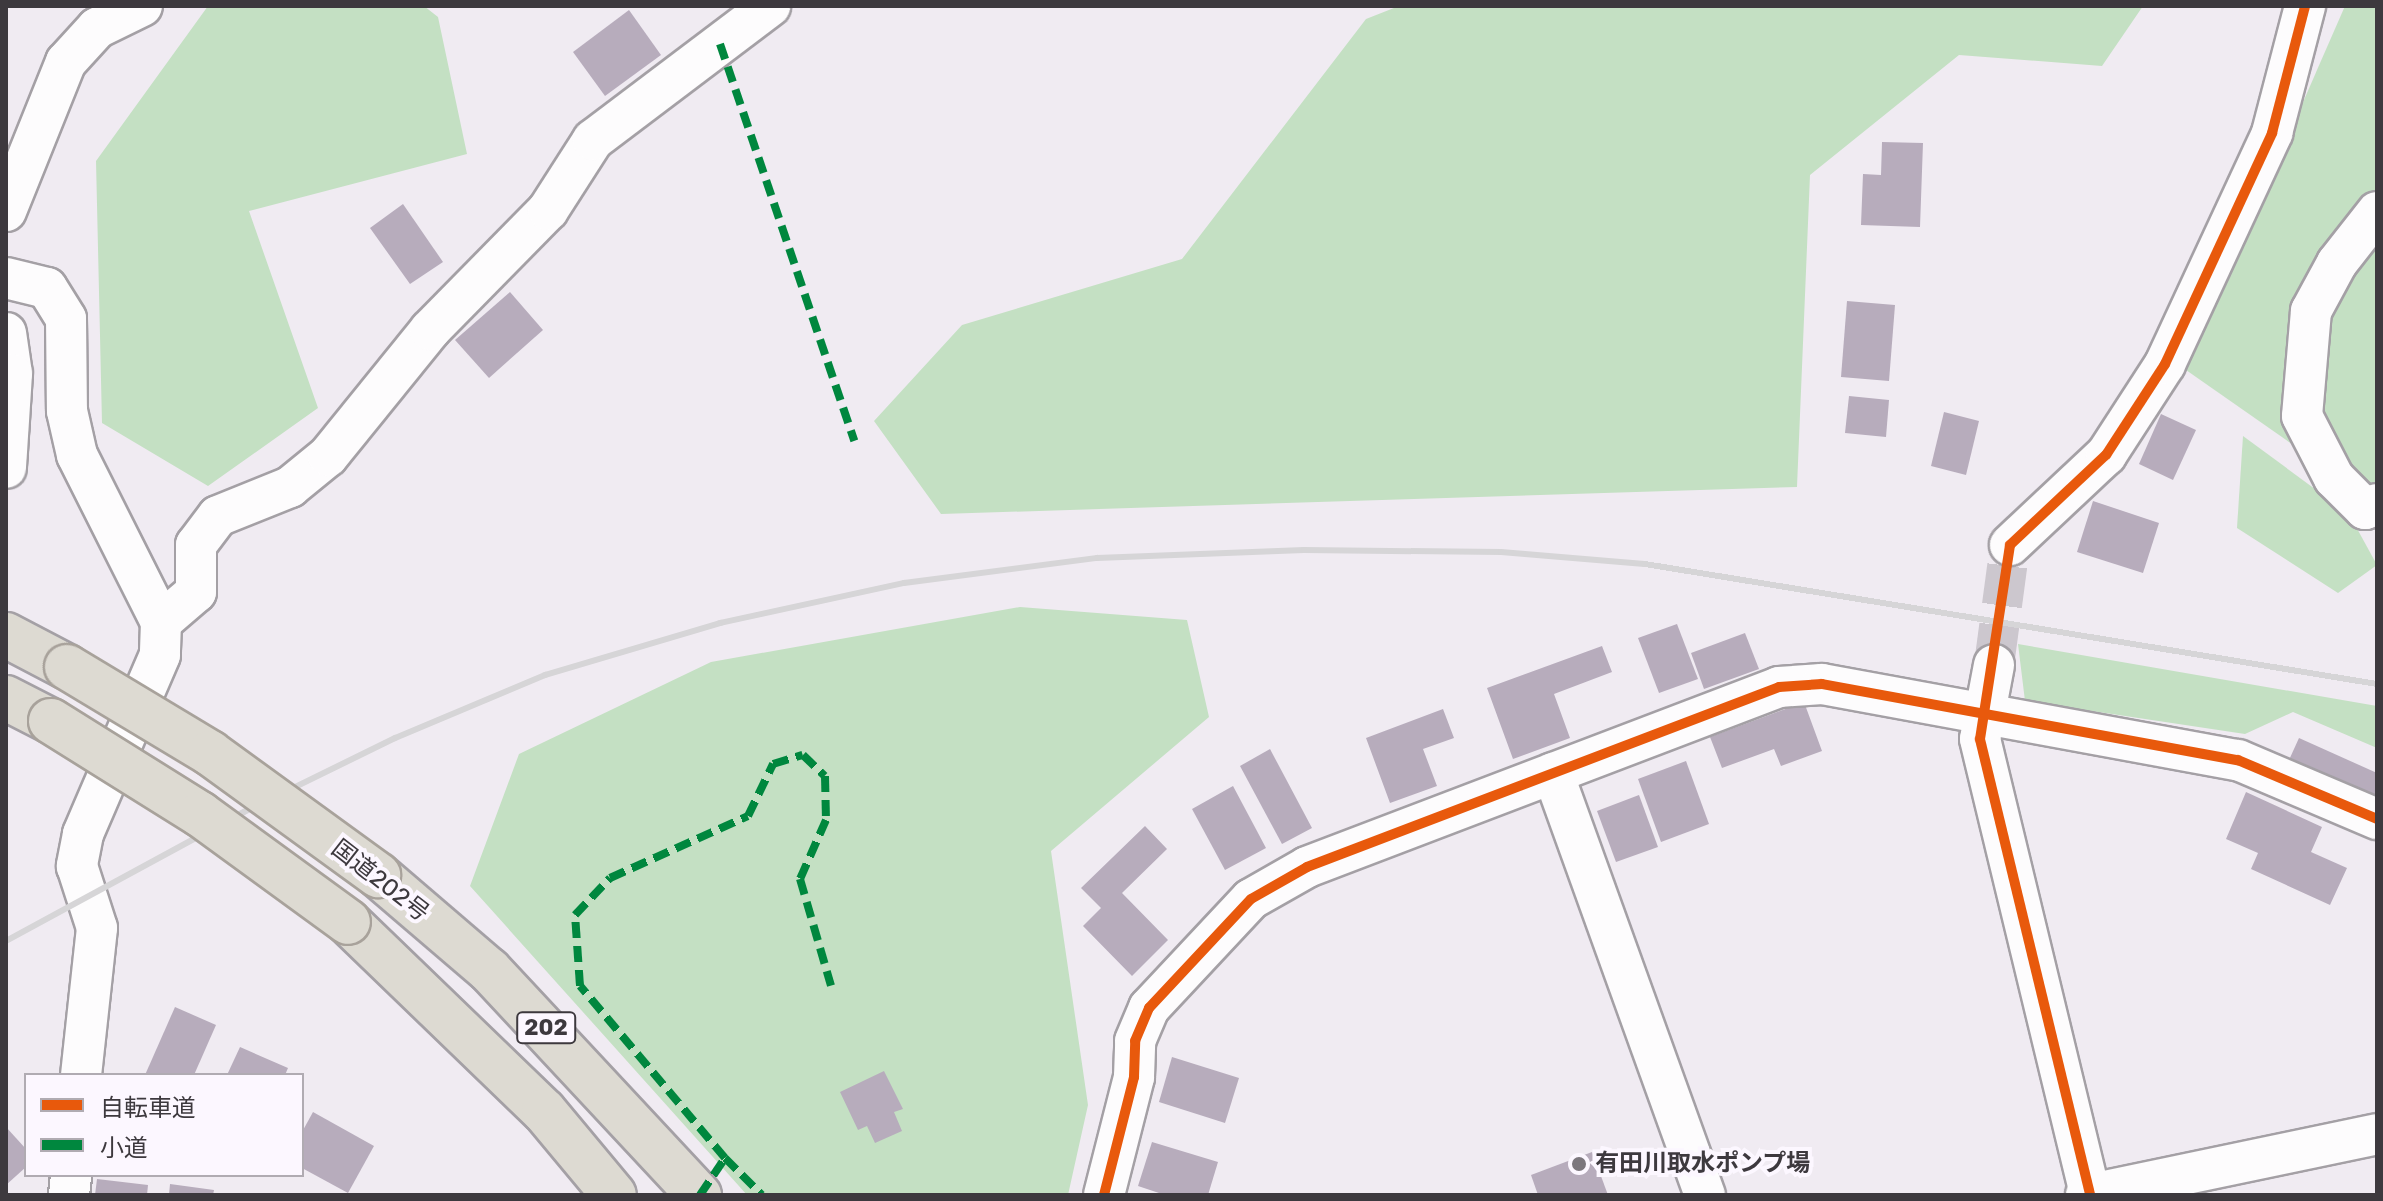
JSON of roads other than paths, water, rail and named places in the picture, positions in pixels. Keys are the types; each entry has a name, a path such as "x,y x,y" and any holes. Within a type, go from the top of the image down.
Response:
{"highway":[{"name":"国道202号","path":"6,635 67,667 210,753 378,875 489,970 699,1195"},
{"name":"202","path":"6,698 51,721 200,814 348,922 544,1111 614,1195"}],"street":[{"path":"6,211 66,62 97,28 142,6"},
{"path":"161,622 196,592 196,545 218,516 290,487 328,456 430,330 548,210 593,140 770,6"},
{"path":"2010,545 2106,455 2165,364 2272,133 2305,6"},
{"path":"2377,212 2337,263 2311,311 2302,416 2334,478 2365,509 2377,504"},
{"path":"6,278 47,288 66,319 67,411 77,455 161,622 160,655 83,834 77,866 97,928 81,1073"},
{"path":"6,333 12,374 6,468"},
{"path":"1994,665 1980,739 2088,1194 2377,1134"},
{"path":"1104,1195 1134,1077 1135,1041 1149,1008 1251,899 1307,867 1779,687 1822,684 1986,710 2238,760 2377,819"},
{"path":"1553,773 1705,1195"}],"tunnel":[{"path":"1994,665 2010,545"}],"railway":[{"path":"6,941 244,812 395,738 545,675 720,623 904,583 1097,558 1304,550 1501,552 1645,564 2377,684"}],"place":[{"name":"有田川取水ポンプ場","path":"1579,1164"}]}
